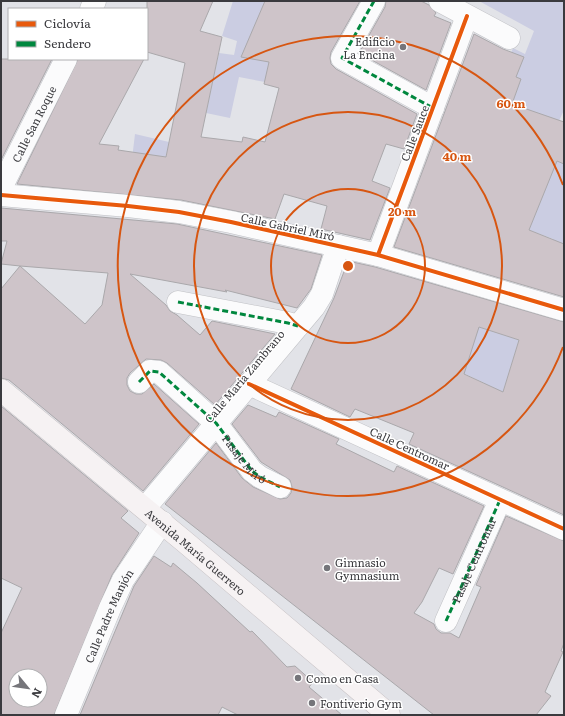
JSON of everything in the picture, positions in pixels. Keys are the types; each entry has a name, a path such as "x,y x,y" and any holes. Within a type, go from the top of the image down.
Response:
{"main road":[{"name":"Avenida María Guerrero","path":"1,390 162,522 389,715"}],"street":[{"path":"374,1 342,58 433,108"},
{"path":"440,1 509,38"},
{"name":"Calle Sauce","path":"378,255 467,16"},
{"name":"Calle San Roque","path":"1,188 65,60"},
{"name":"Calle Gabriel Miró","path":"1,195 82,201 179,212 378,255 564,310"},
{"name":"Calle María Zambrano","path":"144,508 298,326 322,294 338,246"},
{"path":"178,302 298,326"},
{"name":"Pasaje Miró","path":"139,382 150,371 159,372 216,422 252,470 260,477 280,487"},
{"name":"Calle Centromar","path":"249,384 564,529"},
{"name":"Pasaje Centromar","path":"446,621 500,500"},
{"name":"Calle Padre Manjón","path":"66,715 123,580 162,522"}],"shaded area":[{"path":"233,1 266,1 272,51 265,82 239,77 230,118 206,113 219,53 234,55 237,41 222,36"},
{"path":"479,1 564,1 564,110 553,134 512,104 521,79 503,72 513,48 525,54 534,31"},
{"path":"135,134 169,142 158,196 128,192"},
{"path":"556,161 564,164 564,256 541,266 553,239 529,230"},
{"path":"479,327 519,340 499,406 481,398 484,383 465,374 434,365"}],"building":[{"path":"147,1 213,1 200,31 222,37 201,137 242,142 243,137 265,142 279,88 264,84 269,62 241,57 265,1 360,1 331,52 331,64 336,69 417,114 404,149 386,144 372,181 390,188 370,240 321,229 327,206 284,194 275,219 181,200 17,184 78,60 143,60 99,144 119,146 118,150 166,157 185,63 148,52"},
{"name":"Edificio La Encina","path":"386,1 421,1 429,5 436,13 434,16 451,23 426,90 359,53 385,7"},
{"path":"474,34 503,49 524,57 516,77 521,79 512,104 564,122 564,164 557,161 529,230 564,244 564,297 394,247"},
{"path":"1,59 51,60 1,160"},
{"path":"1,208 177,224 322,255 311,289 297,308 225,290 227,292 130,274 166,305 170,311 177,315 200,335 212,321 275,334 215,405 167,363 161,360 146,359 130,373 127,378 127,385 130,391 136,394 142,394 154,384 199,424 143,491 9,380 1,378 1,289 20,266 1,264 7,241 1,241","holes":["20,266 108,273 102,305 85,324"]},
{"path":"348,261 375,267 564,322 564,515 409,444 414,433 355,409 350,417 291,389 334,298","holes":["479,327 519,340 503,392 464,374"]},
{"path":"248,405 276,417 279,412 339,439 336,444 394,472 397,466 484,506 453,574 439,568 422,602 414,613 434,624 436,629 441,633 450,633 459,638 481,587 476,585 506,516 564,541 564,643 561,651 563,652 545,692 551,696 536,715 434,715 165,504 216,443 242,478 253,487 280,499 287,498 291,493 292,487 290,480 261,462 232,424"},
{"path":"1,406 128,511 121,518 139,533 112,575 54,715 1,715 1,633 22,588 1,578"},
{"path":"154,556 171,567 173,563 197,583 250,632 252,631 287,667 295,666 313,682 309,687 342,715 238,715 222,707 218,715 80,715 134,586"}],"marked path":[{"path":"374,1 342,58 433,108"},
{"path":"178,302 298,326"},
{"path":"139,382 150,371 159,372 216,423 252,471 260,477 280,487"},
{"path":"446,621 500,500"}],"cycle path":[{"path":"378,255 467,16"},
{"path":"1,195 128,206 179,212 231,222 378,255 564,310"},
{"path":"249,384 564,529"}],"place":[{"name":"Edificio La Encina","path":"403,47"},
{"name":"Gimnasio Gymnasium","path":"327,568"},
{"name":"Como en Casa","path":"298,678"},
{"name":"Fontiverio Gym","path":"312,703"}]}
